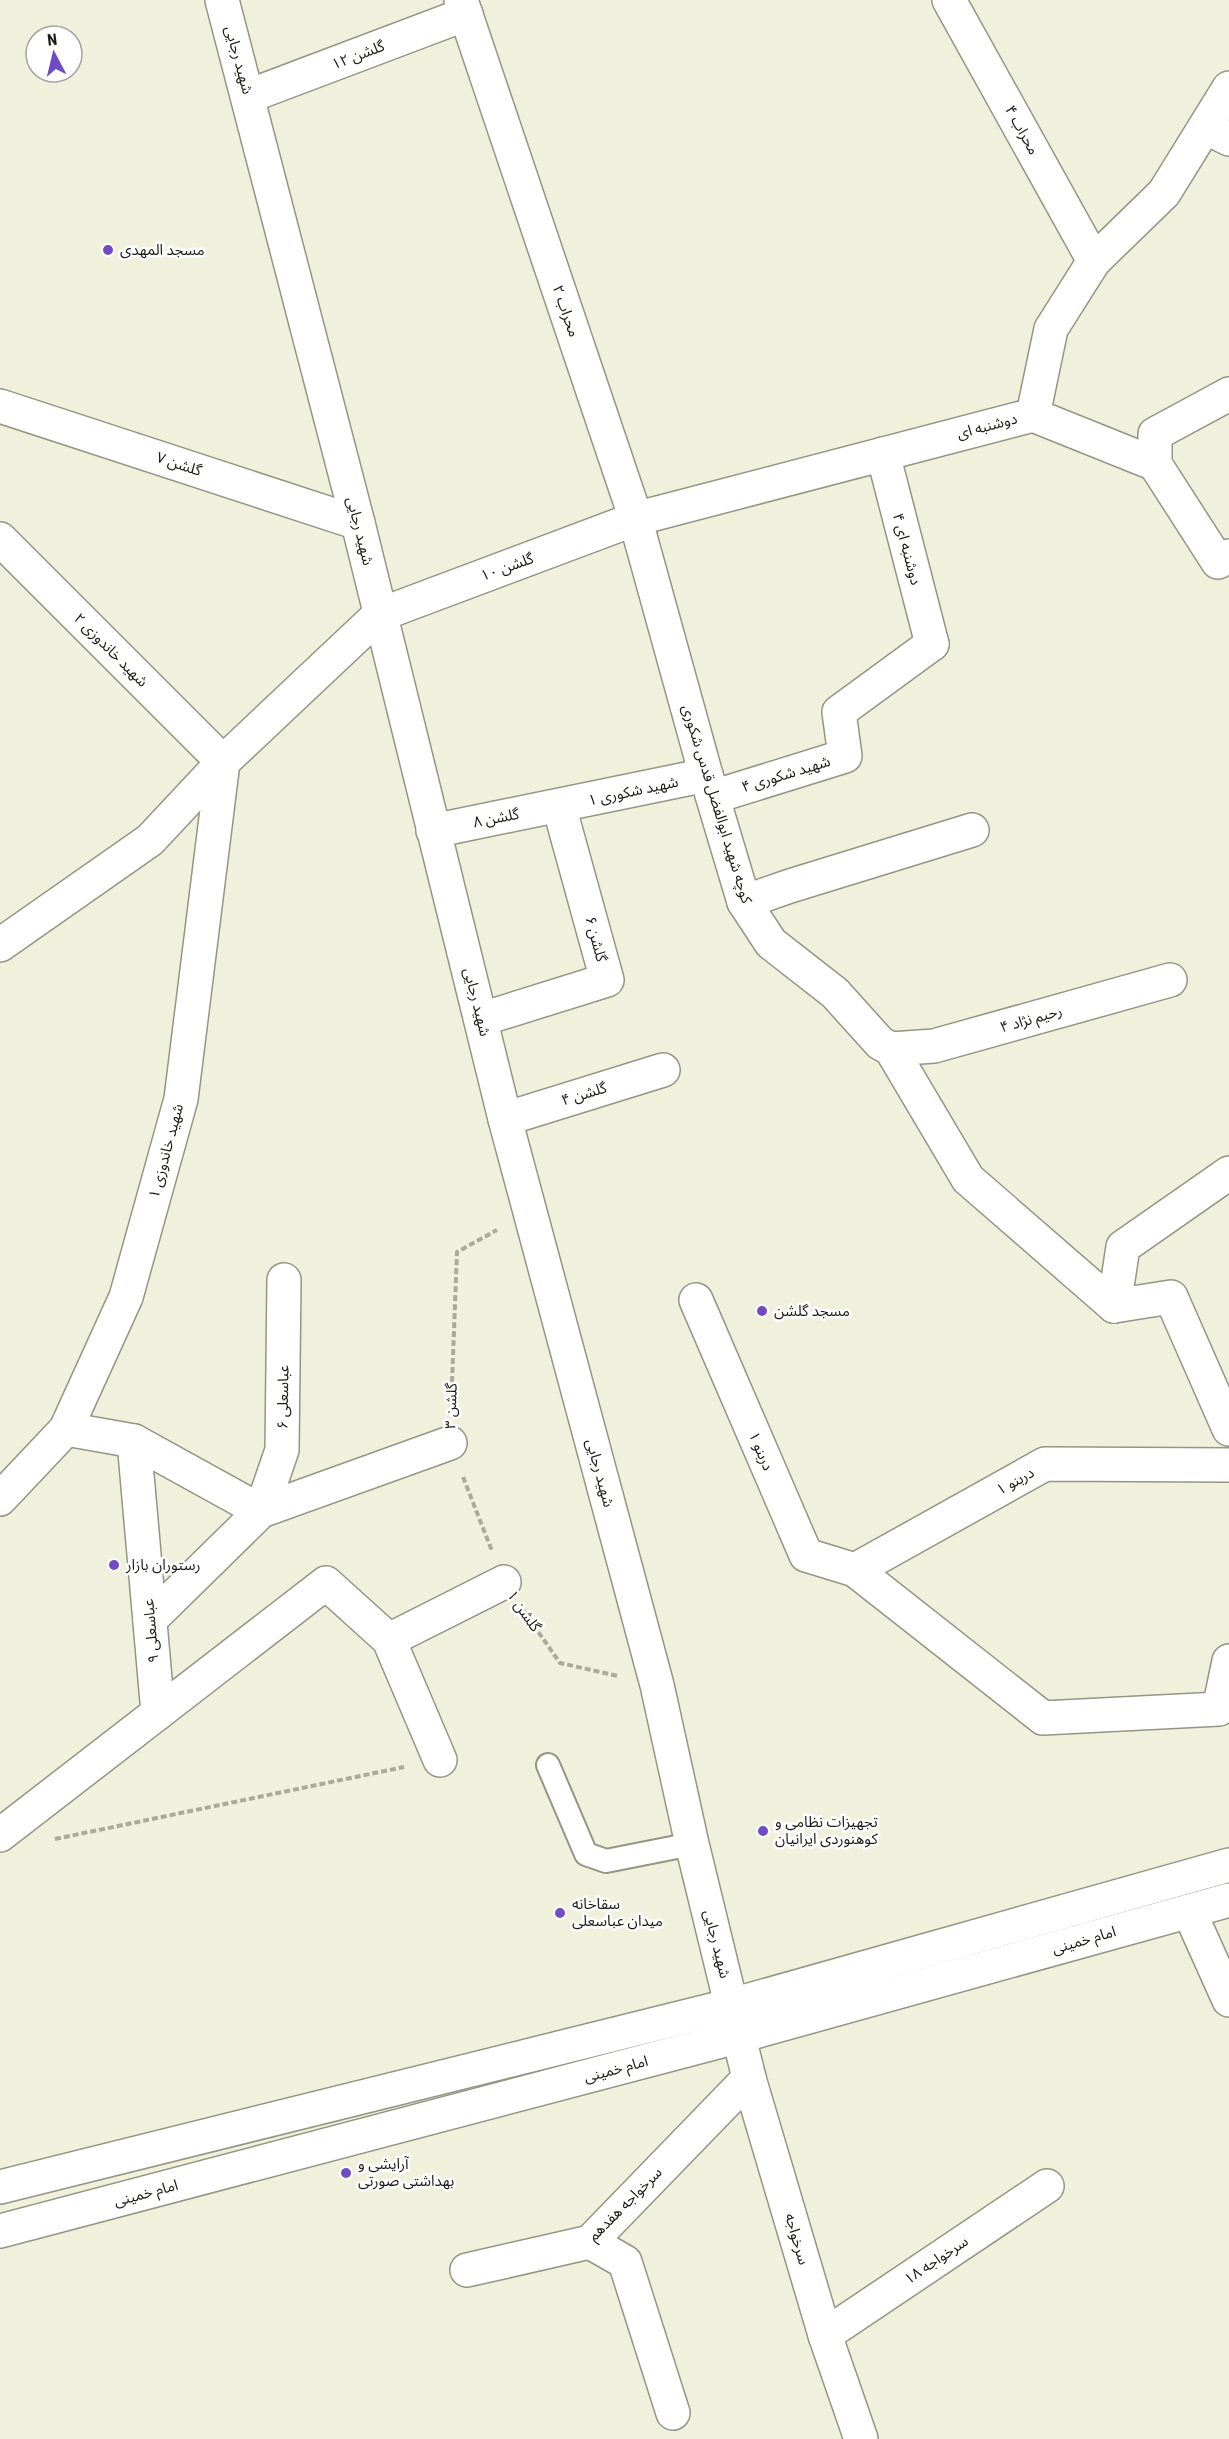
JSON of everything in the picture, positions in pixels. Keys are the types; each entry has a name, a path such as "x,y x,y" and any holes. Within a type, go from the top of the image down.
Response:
{"street":[{"name":"شهید رجایی","path":"222,0 249,96 358,523 505,1119 657,1685 692,1845 740,2036"},
{"name":"۴ محراب","path":"949,0 1094,261"},
{"name":"۱۲ گلشن","path":"249,96 464,7"},
{"name":"۲ محراب","path":"464,7 636,519"},
{"name":"دوشنبه ای","path":"636,519 1033,415 1052,328 1094,261 1164,193 1217,133 1229,88"},
{"path":"1229,394 1155,434 1155,464 1218,562 1229,556"},
{"name":"۷ گلشن","path":"0,406 358,523"},
{"path":"1033,415 1155,464"},
{"name":"۴ دوشنبه ای","path":"883,454 932,644"},
{"name":"۱۰ گلشن","path":"380,615 636,519"},
{"name":"کوچه شهید ابوالفضل قدس شکوری","path":"636,519 744,902 771,943 835,993 880,1043 891,1049 968,1179 1114,1306"},
{"name":"۲ شهید خاندوزی","path":"0,539 223,762"},
{"path":"0,945 150,840 223,762 380,615"},
{"name":"۴ شهید شکوری","path":"710,786 845,756 839,712 932,644"},
{"name":"۱ شهید خاندوزی","path":"0,1499 66,1430 126,1297 181,1099 223,762"},
{"name":"۱ شهید شکوری","path":"559,806 710,786"},
{"name":"۸ گلشن","path":"433,831 559,806"},
{"name":"۶ گلشن","path":"482,1019 607,980 559,806"},
{"path":"744,902 972,830"},
{"name":"رحیم نژاد ۴","path":"891,1049 934,1046 1170,980"},
{"name":"۴ گلشن","path":"505,1119 663,1070"},
{"path":"1229,1173 1123,1247 1114,1306 1171,1297 1229,1429"},
{"name":"۶ عباسعلی","path":"261,1511 282,1450 284,1280"},
{"name":"۱ دربنو","path":"696,1300 806,1555 855,1569"},
{"path":"66,1430 134,1441 261,1511 150,1620"},
{"name":"۹ عباسعلی","path":"134,1441 158,1713"},
{"name":"۳ گلشن","path":"261,1511 450,1443"},
{"name":"دربنو ۱","path":"855,1569 1045,1464 1229,1465"},
{"path":"855,1569 1043,1718 1219,1709 1229,1661"},
{"name":"۱ گلشن","path":"389,1640 504,1582"},
{"path":"0,1835 326,1583 389,1640 440,1760"},
{"path":"0,2187 732,2005 1229,1865"},
{"name":"امام خمینی","path":"0,2231 740,2036 1229,1900"},
{"path":"1189,1911 1229,2000"},
{"name":"سرخواجه","path":"740,2036 749,2078 825,2335 861,2439"},
{"name":"سرخواجه هفدهم","path":"467,2270 590,2242 749,2078"},
{"name":"۱۸ سرخواجه","path":"825,2335 1047,2186"},
{"path":"590,2242 625,2262 673,2413"}],"lane":[{"path":"548,1765 586,1854 606,1861 692,1845"}],"path":[{"name":"۳ گلشن","path":"450,1443 457,1252 531,1211"},
{"path":"450,1443 504,1582"},
{"name":"۱ گلشن","path":"504,1582 560,1663 657,1685"},
{"path":"46,1841 440,1760"}],"place":[{"name":"مسجد المهدی","path":"108,250"},
{"name":"مسجد گلشن","path":"762,1311"},
{"name":"رستوران بازار","path":"114,1565"},
{"name":"تجهیزات نظامی و کوهنوردی ایرانیان","path":"763,1831"},
{"name":"سقاخانه میدان عباسعلی","path":"560,1913"},
{"name":"آرایشی و بهداشتی صورتی","path":"346,2173"}]}
